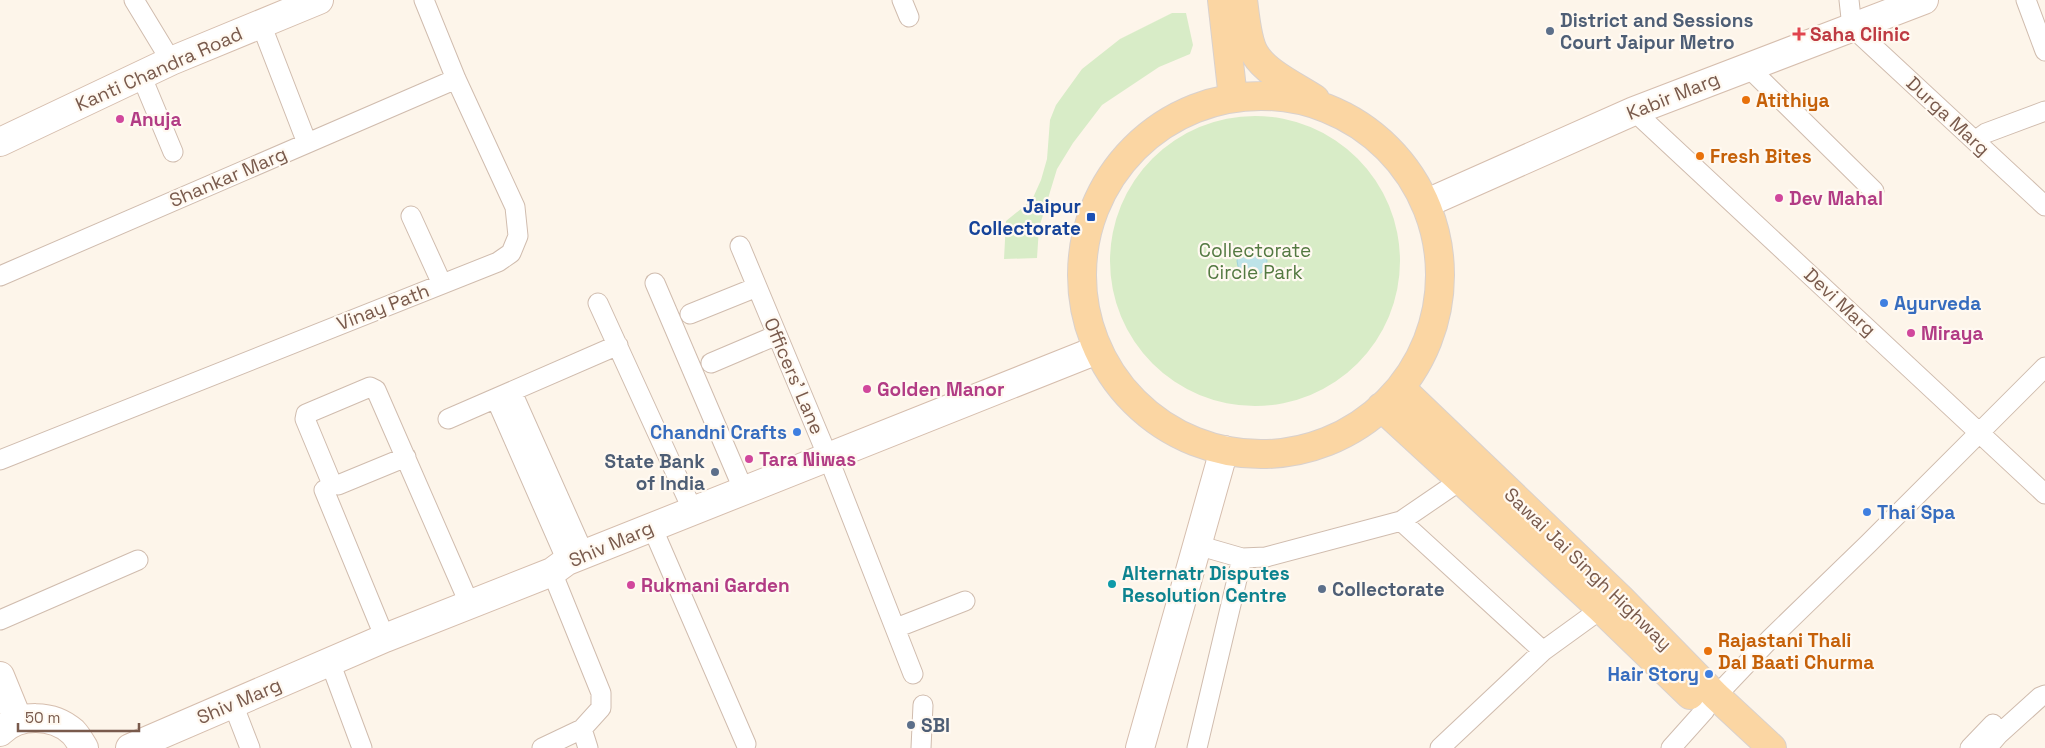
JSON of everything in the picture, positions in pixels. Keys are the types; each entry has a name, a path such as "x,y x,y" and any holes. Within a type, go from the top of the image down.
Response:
{"main road":[{"path":"1222,0 1233,98"},
{"path":"1243,0 1246,23 1255,54 1273,72 1338,112 1382,140 1409,172 1427,203 1438,239 1442,286 1432,333 1403,390 1347,432 1302,450 1262,454 1224,450 1181,435 1141,408 1119,384 1097,350 1083,302 1082,257 1093,210 1113,171 1139,142 1184,112 1233,98 1255,96 1299,98 1338,112"},
{"name":"Sawai Jai Singh Highway","path":"1403,390 1620,598 1711,703 1772,748"},
{"path":"1381,407 1601,609 1711,703 1745,748"}],"street":[{"path":"134,0 171,61"},
{"name":"Kanti Chandra Road","path":"0,142 171,61 319,0"},
{"name":"Vinay Path","path":"0,460 498,262 511,253 518,236 515,207 456,79 424,0"},
{"path":"1848,0 1852,26"},
{"name":"Kabir Marg","path":"1427,203 1634,111 1924,0"},
{"path":"2026,0 2045,51"},
{"path":"261,24 308,143"},
{"name":"Durga Marg","path":"1852,26 2045,206"},
{"path":"1748,66 1874,191"},
{"path":"141,75 173,152"},
{"name":"Shankar Marg","path":"0,276 456,79"},
{"name":"Devi Marg","path":"1634,111 2045,494"},
{"path":"1975,141 1986,133 2045,111"},
{"path":"411,216 442,284"},
{"name":"Officers' Lane","path":"740,246 828,457 913,674"},
{"path":"654,283 744,490"},
{"path":"690,314 757,287"},
{"path":"598,303 693,510"},
{"path":"711,363 778,335"},
{"path":"448,419 618,346"},
{"name":"Shiv Marg","path":"130,748 385,638 693,510 1097,350"},
{"path":"1671,748 1771,638 2045,367"},
{"path":"406,457 338,485 332,484 305,419 306,414 370,387 376,390 406,457 469,603"},
{"path":"504,396 568,562 601,693 601,708 582,728 542,748"},
{"path":"1140,748 1224,450"},
{"path":"1197,545 1242,558 1266,557 1401,521 1461,480"},
{"path":"324,490 385,638"},
{"path":"1401,521 1543,651"},
{"path":"652,527 746,744"},
{"path":"1197,748 1242,558"},
{"path":"0,620 138,560"},
{"path":"896,628 965,602"},
{"path":"1440,748 1543,651 1601,609"},
{"path":"330,662 362,748"},
{"path":"0,676 9,726 37,717 56,721 72,732 84,748"},
{"path":"1987,748 2040,697 2045,695"},
{"path":"233,704 250,748"},
{"path":"921,748 923,705"},
{"path":"1970,748 1996,720"},
{"path":"582,728 588,748"}],"green space":[{"path":"1172,13 1186,13 1193,45 1190,54 1159,67 1102,105 1073,143 1057,169 1039,228 1037,258 1004,259 1006,221 1032,200 1041,180 1047,159 1050,120 1056,105 1082,69 1120,39"},
{"name":"Collectorate Circle Park","path":"1255,116 1283,119 1311,127 1336,140 1358,158 1376,180 1389,205 1397,233 1400,261 1397,289 1389,317 1376,342 1358,364 1336,382 1311,395 1283,403 1255,406 1227,403 1199,395 1174,382 1152,364 1134,342 1121,317 1113,289 1110,261 1113,233 1121,205 1134,180 1152,158 1174,140 1199,127 1227,119"}],"water":[{"path":"1252,246 1263,250 1267,261 1263,272 1252,276 1241,272 1237,261 1241,250"}],"place":[{"name":"District and Sessions Court Jaipur Metro","path":"1550,31"},
{"name":"Saha Clinic","path":"1799,34"},
{"name":"Atithiya","path":"1746,100"},
{"name":"Anuja","path":"120,119"},
{"name":"Fresh Bites","path":"1700,156"},
{"name":"Dev Mahal","path":"1779,198"},
{"name":"Jaipur Collectorate","path":"1091,217"},
{"name":"Ayurveda","path":"1884,303"},
{"name":"Miraya","path":"1911,333"},
{"name":"Golden Manor","path":"867,389"},
{"name":"Chandni Crafts","path":"797,432"},
{"name":"Tara Niwas","path":"749,459"},
{"name":"State Bank of India","path":"715,472"},
{"name":"Thai Spa","path":"1867,512"},
{"name":"Alternatr Disputes Resolution Centre","path":"1112,584"},
{"name":"Rukmani Garden","path":"631,585"},
{"name":"Collectorate","path":"1322,589"},
{"name":"Rajastani Thali Dal Baati Churma","path":"1708,651"},
{"name":"Hair Story","path":"1709,674"},
{"name":"SBI","path":"911,725"}]}
